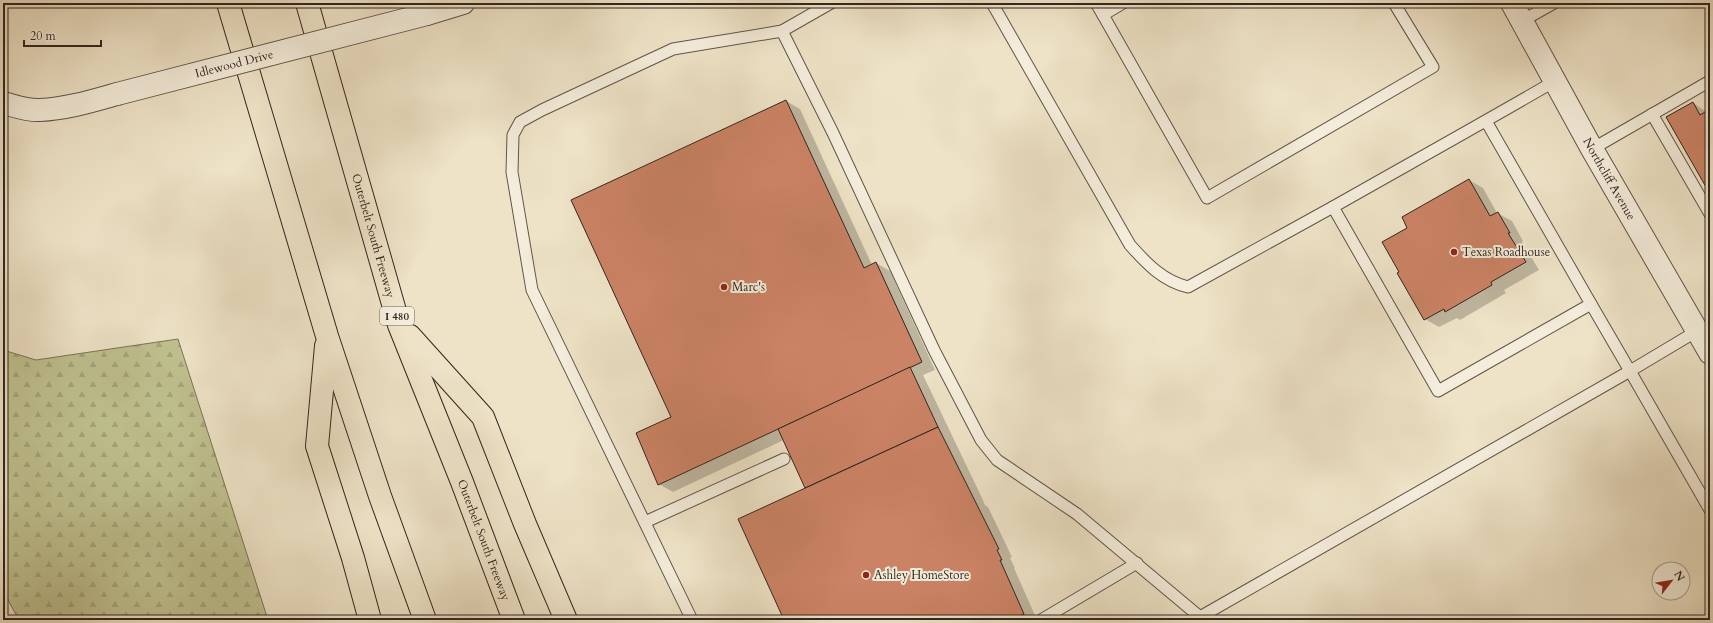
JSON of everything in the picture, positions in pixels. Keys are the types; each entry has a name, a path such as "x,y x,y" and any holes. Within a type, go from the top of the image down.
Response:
{"highway":[{"path":"228,3 327,336 380,496 425,620"},
{"name":"Outerbelt South Freeway","path":"307,3 400,325 462,482 514,620"},
{"path":"400,325 484,417 525,524 566,620"},
{"path":"327,336 317,446 353,558 370,620"}],"street":[{"name":"Idlewood Drive","path":"3,103 25,109 39,110 73,106 427,14 463,3"},
{"name":"Northcliff Avenue","path":"1517,12 1592,150 1710,353"}],"lane":[{"path":"692,620 532,290 512,172 513,135 520,122 542,110 673,49 782,31 831,3"},
{"path":"992,3 1128,241 1147,265 1176,284 1188,287 1334,207 1555,81"},
{"path":"1096,3 1207,198 1432,67 1394,3"},
{"path":"1103,15 1123,3"},
{"path":"1517,12 1554,3"},
{"path":"782,31 833,133 934,350 981,440 997,460 1077,514 1137,563 1199,619 1697,331"},
{"path":"1592,150 1710,81"},
{"path":"1652,114 1710,214"},
{"path":"1486,120 1710,510"},
{"path":"1334,207 1438,390 1591,304"},
{"path":"645,522 784,459"},
{"path":"1041,620 1137,563"}],"green space":[{"path":"178,339 268,620 19,620 3,591 3,350 36,360"}],"building":[{"path":"786,100 864,268 876,262 922,362 658,485 636,433 671,417 571,200"},
{"path":"1693,102 1700,115 1710,109 1710,194 1666,117"},
{"name":"Texas Roadhouse","path":"1469,179 1490,216 1498,212 1510,233 1508,233 1526,262 1491,282 1492,285 1445,312 1444,309 1424,320 1397,273 1399,272 1382,242 1407,228 1402,217"},
{"path":"910,367 938,427 805,488 778,429"},
{"path":"938,427 999,549 997,550 1002,560 1000,560 1024,614 1011,620 784,620 738,519"}],"place":[{"name":"Texas Roadhouse","path":"1454,252"},
{"name":"Marc's","path":"724,287"},
{"name":"Ashley HomeStore","path":"866,575"}]}
